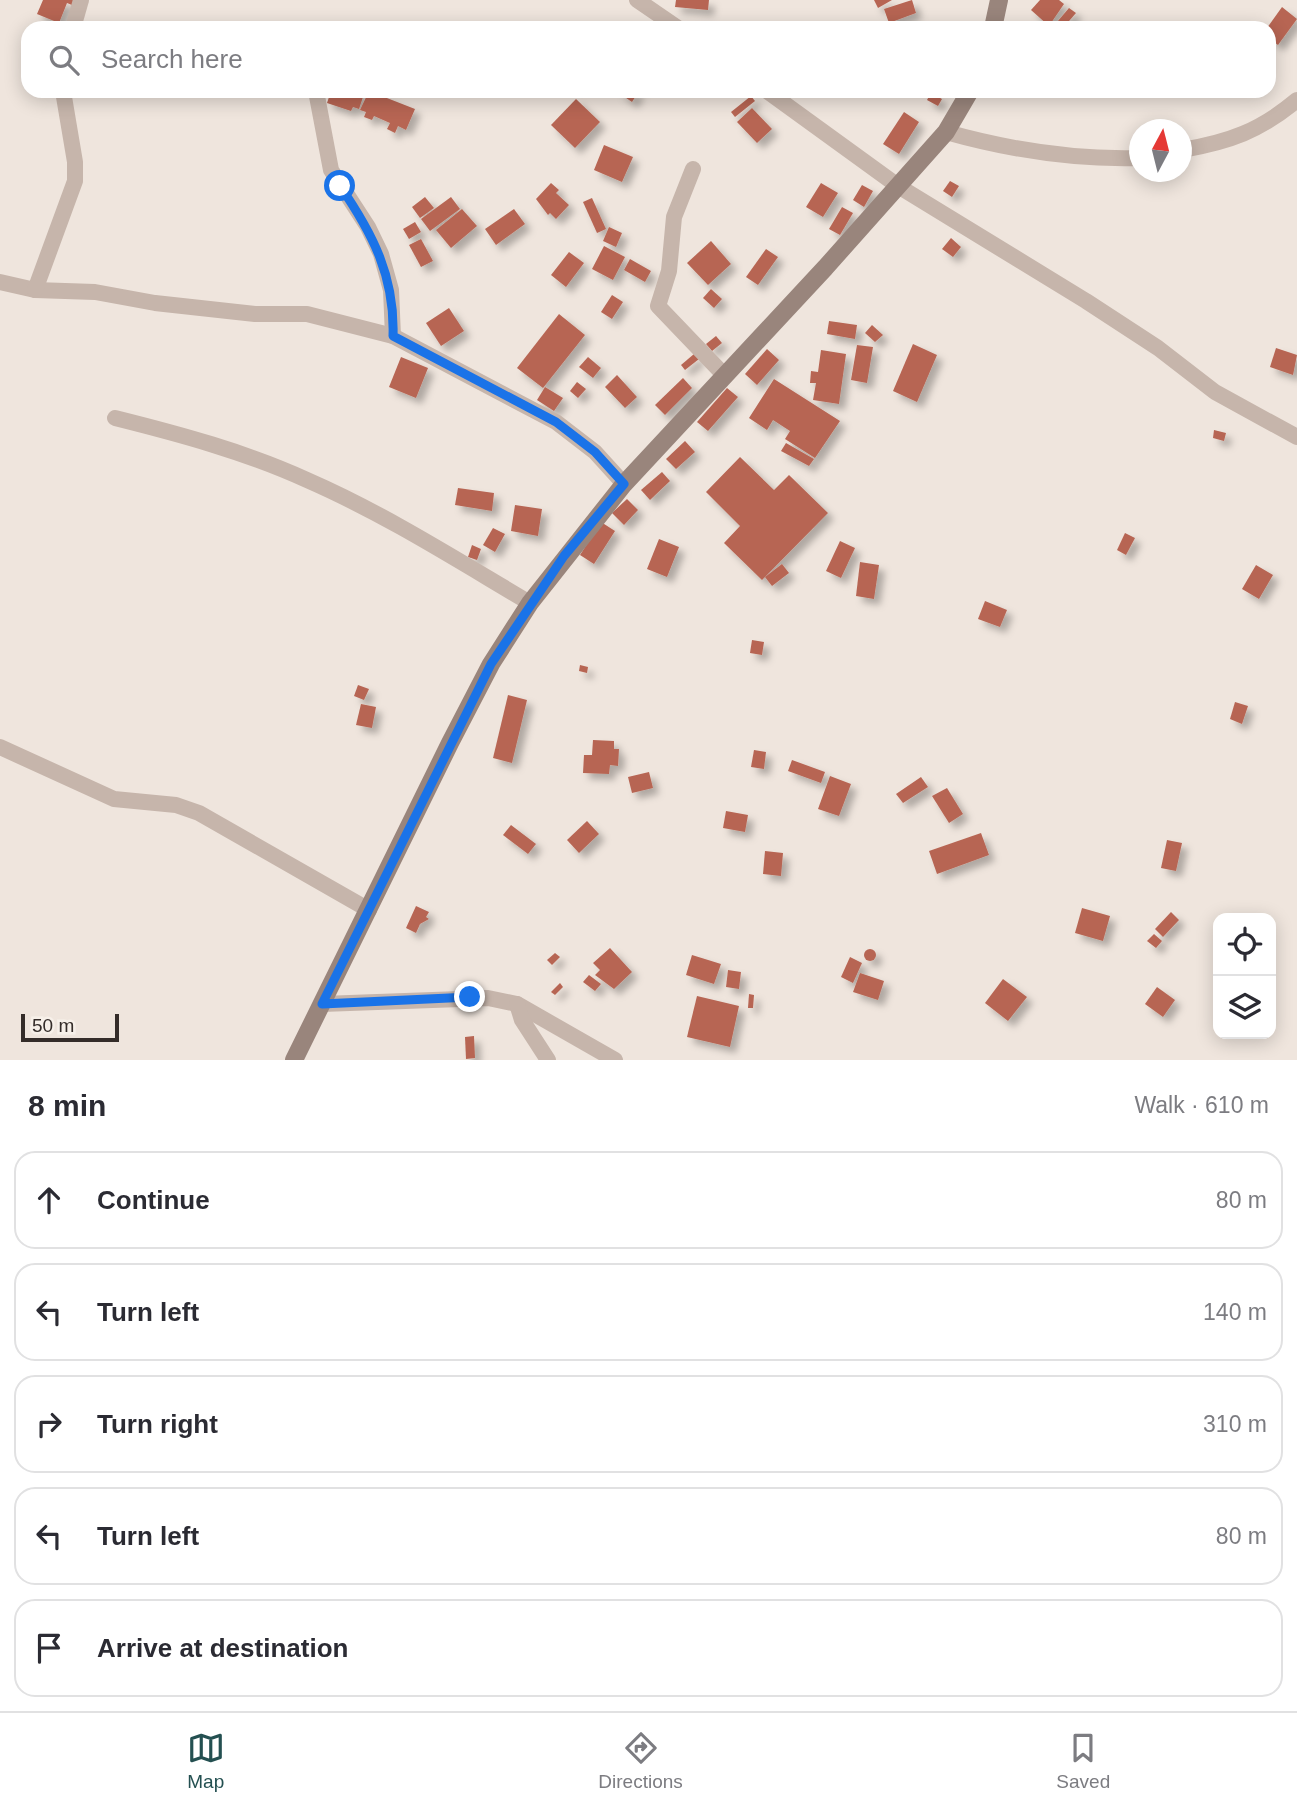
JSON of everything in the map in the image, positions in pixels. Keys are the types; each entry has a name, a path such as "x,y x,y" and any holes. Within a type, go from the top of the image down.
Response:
{"main road":[{"path":"994,21 999,0"},
{"path":"294,1060 485,676 530,603 624,484 946,132 966,98"}],"street":[{"path":"75,21 81,0"},
{"path":"637,0 668,21"},
{"path":"35,290 75,181 75,162 64,98"},
{"path":"317,98 331,170 368,227 381,254 391,290 393,336"},
{"path":"777,98 898,186 1086,301 1158,348 1215,392 1297,437"},
{"path":"1192,147 1249,134 1274,119 1297,100"},
{"path":"946,132 1022,151 1096,159 1129,158"},
{"path":"693,169 674,217 669,271 658,306 725,376"},
{"path":"0,282 35,290 95,292 155,303 255,314 307,314 393,336 556,422 595,452 624,484"},
{"path":"115,418 167,431 304,478 388,520 530,603"},
{"path":"0,747 114,799 176,806 200,813 369,910"},
{"path":"322,1004 470,997 517,1004 615,1060"},
{"path":"517,1004 522,1020 548,1060"}],"building":[{"path":"43,0 74,0 72,5 67,3 60,21 37,14"},
{"path":"676,0 709,0 708,10 675,7"},
{"path":"874,0 892,0 878,8"},
{"path":"912,0 916,13 888,21 884,9"},
{"path":"1040,0 1059,0 1064,4 1052,21 1043,21 1031,10"},
{"path":"1282,7 1297,19 1278,45 1276,21 1272,21"},
{"path":"1069,8 1076,13 1069,21 1058,21"},
{"path":"329,98 363,98 359,109 353,107 351,111 327,103"},
{"path":"366,98 387,98 415,109 406,130 398,126 395,133 387,129 390,123 374,116 372,120 364,117 366,112 360,110"},
{"path":"748,98 755,101 735,117 731,112"},
{"path":"928,98 942,99 938,106 927,100"},
{"path":"576,99 600,122 575,148 551,125"},
{"path":"752,108 772,129 757,143 737,122"},
{"path":"904,112 919,122 899,154 883,144"},
{"path":"604,145 633,157 622,182 594,170"},
{"path":"950,181 959,186 952,197 943,191"},
{"path":"551,183 559,190 556,193 569,205 556,219 550,213 548,215 536,199"},
{"path":"821,183 838,193 823,217 806,207"},
{"path":"862,185 873,191 864,207 853,200"},
{"path":"425,197 434,208 420,218 412,207"},
{"path":"451,197 460,209 430,231 421,219"},
{"path":"592,198 606,229 597,233 583,202"},
{"path":"842,207 853,213 840,235 829,229"},
{"path":"462,209 477,226 451,248 436,230"},
{"path":"514,209 525,224 496,245 485,229"},
{"path":"415,222 421,232 409,239 403,229"},
{"path":"609,227 622,233 616,247 603,241"},
{"path":"951,238 961,247 953,257 942,249"},
{"path":"421,239 433,261 421,267 409,245"},
{"path":"711,241 731,264 708,285 687,263"},
{"path":"604,246 625,257 613,280 592,269"},
{"path":"766,249 778,257 758,285 746,277"},
{"path":"569,252 584,263 566,287 551,275"},
{"path":"630,259 651,271 645,282 624,270"},
{"path":"711,289 722,299 714,308 703,298"},
{"path":"612,295 623,302 612,319 601,312"},
{"path":"449,308 464,331 441,346 426,323"},
{"path":"559,314 585,335 543,388 517,368"},
{"path":"829,321 857,325 855,339 827,334"},
{"path":"872,325 883,335 875,342 865,333"},
{"path":"716,336 722,343 712,351 706,344"},
{"path":"913,344 937,355 917,402 893,391"},
{"path":"857,345 873,347 867,383 851,380"},
{"path":"1276,348 1297,355 1293,375 1270,367"},
{"path":"767,349 779,360 757,385 745,374"},
{"path":"821,350 846,354 839,404 813,400 816,383 810,383 811,371 818,372"},
{"path":"694,354 699,359 685,370 681,365"},
{"path":"401,357 428,368 416,398 389,387"},
{"path":"588,357 601,368 593,378 579,367"},
{"path":"617,375 637,397 625,408 605,387"},
{"path":"683,378 692,388 665,415 655,405"},
{"path":"774,379 840,421 815,458 785,439 790,431 773,420 767,430 749,418"},
{"path":"577,382 586,389 578,398 570,391"},
{"path":"545,387 563,398 554,411 537,400"},
{"path":"727,388 738,397 708,431 697,422"},
{"path":"1214,430 1226,433 1224,441 1213,438"},
{"path":"685,441 695,452 676,469 666,459"},
{"path":"786,443 814,459 809,466 781,451"},
{"path":"740,457 774,490 789,475 828,513 762,580 724,543 740,526 706,492"},
{"path":"662,472 670,481 650,500 641,490"},
{"path":"458,488 494,493 492,511 455,505"},
{"path":"627,499 638,510 624,525 612,513"},
{"path":"515,505 542,509 538,536 511,531"},
{"path":"601,522 615,531 594,564 580,555"},
{"path":"493,528 505,534 495,552 483,545"},
{"path":"1125,533 1135,538 1126,555 1117,550"},
{"path":"659,539 679,547 667,577 647,569"},
{"path":"840,541 855,548 841,578 826,571"},
{"path":"472,545 481,549 477,560 468,557"},
{"path":"860,562 879,565 874,599 856,596"},
{"path":"782,564 789,573 772,586 765,577"},
{"path":"1256,565 1273,575 1259,599 1242,589"},
{"path":"985,601 1007,610 1000,627 978,619"},
{"path":"752,640 764,642 762,655 750,653"},
{"path":"580,665 588,667 587,673 579,671"},
{"path":"358,685 369,689 364,700 354,696"},
{"path":"508,695 527,700 512,763 493,758"},
{"path":"1235,702 1248,706 1242,724 1230,719"},
{"path":"361,704 376,707 372,728 356,725"},
{"path":"593,740 614,741 614,749 619,749 618,766 610,765 609,774 583,773 584,755 592,755"},
{"path":"754,750 766,752 764,769 751,767"},
{"path":"792,760 825,772 821,783 788,771"},
{"path":"649,772 653,788 632,793 628,777"},
{"path":"830,776 851,784 839,816 818,809"},
{"path":"921,777 928,787 903,803 896,794"},
{"path":"947,788 963,814 949,823 932,796"},
{"path":"726,811 748,815 745,832 723,828"},
{"path":"587,821 599,834 579,853 567,840"},
{"path":"511,825 536,844 528,854 503,835"},
{"path":"981,833 989,855 937,874 929,851"},
{"path":"1167,840 1182,843 1176,871 1161,868"},
{"path":"765,851 783,853 781,876 763,874"},
{"path":"416,906 429,912 426,917 429,919 420,924 416,933 406,928"},
{"path":"1082,908 1110,916 1103,941 1075,933"},
{"path":"1171,912 1179,920 1163,937 1155,929"},
{"path":"1154,934 1162,941 1156,948 1147,941"},
{"path":"610,948 632,972 614,989 595,975 600,970 593,963"},
{"path":"870,949 876,955 870,961 864,955"},
{"path":"555,953 560,957 552,965 547,960"},
{"path":"692,955 721,964 714,984 686,975"},
{"path":"850,957 862,963 853,983 841,977"},
{"path":"728,970 741,972 739,989 726,987"},
{"path":"860,973 884,981 878,1000 853,992"},
{"path":"589,975 601,984 595,991 583,982"},
{"path":"1003,979 1027,997 1008,1021 985,1003"},
{"path":"560,983 563,987 555,995 551,992"},
{"path":"1157,987 1175,1000 1163,1017 1145,1004"},
{"path":"749,994 754,995 753,1008 748,1008"},
{"path":"697,996 739,1006 730,1047 687,1037"},
{"path":"474,1036 475,1058 466,1059 465,1037"}],"route":[{"path":"340,186 368,227 381,254 391,290 393,336 473,381 556,422 595,452 624,484 564,556 491,664 322,1004 470,997"}]}
